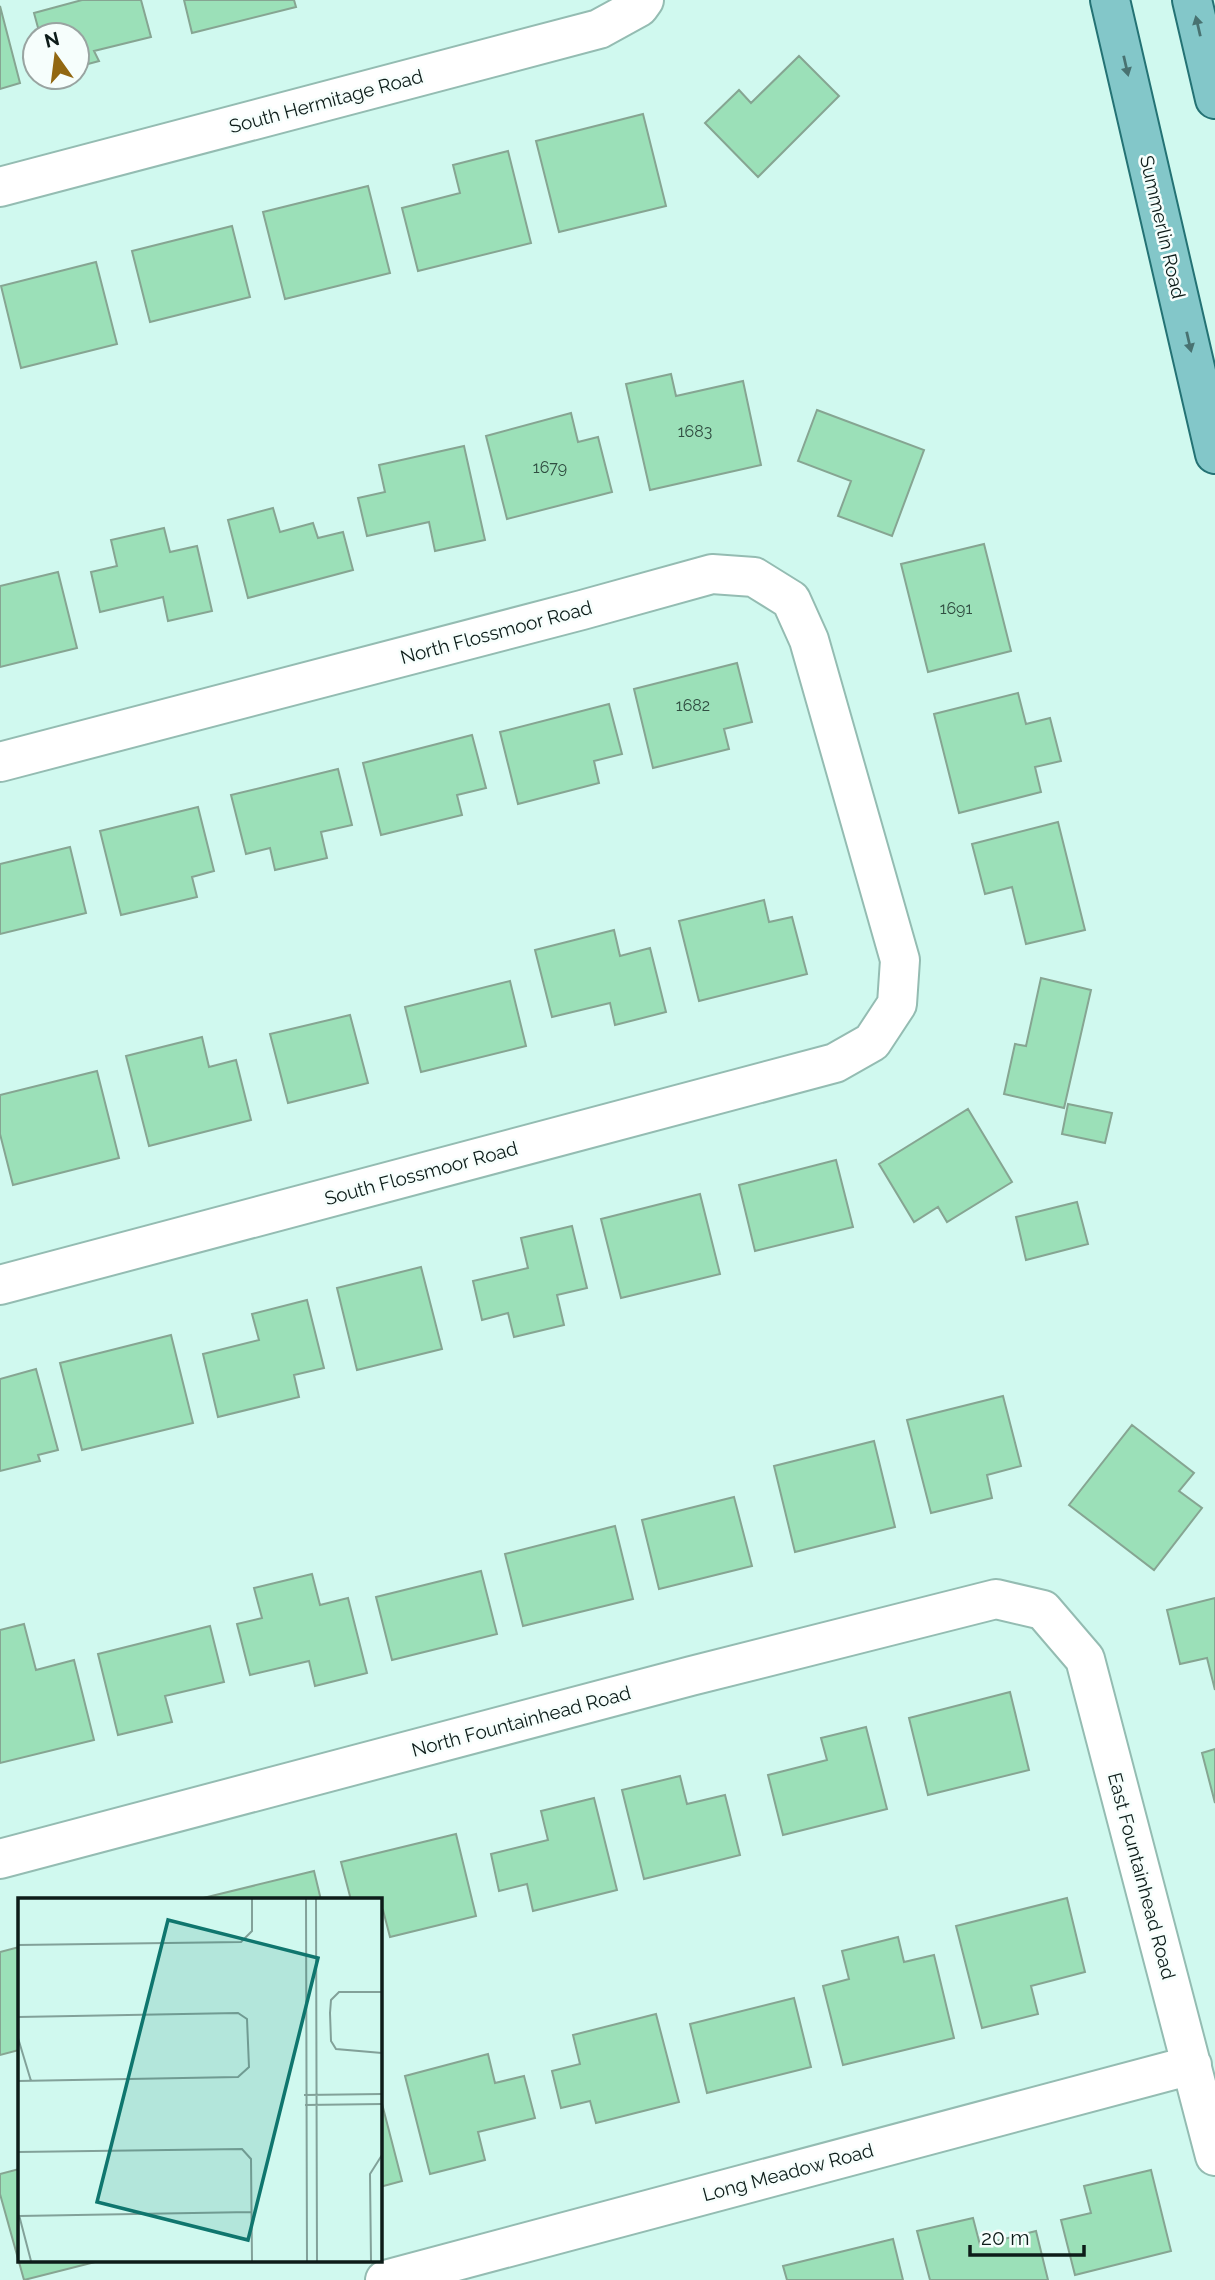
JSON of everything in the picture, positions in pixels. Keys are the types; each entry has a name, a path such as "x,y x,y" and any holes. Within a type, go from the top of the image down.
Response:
{"main road":[{"name":"Summerlin Road","path":"1110,0 1215,454"},
{"path":"1192,0 1215,99"}],"street":[{"name":"South Hermitage Road","path":"0,187 599,29 639,7 644,0"},
{"name":"North Flossmoor Road","path":"0,762 712,575 754,576 791,600 809,640 900,960 897,1004 872,1042 842,1059"},
{"name":"South Flossmoor Road","path":"0,1285 842,1059"},
{"name":"North Fountainhead Road","path":"0,1859 691,1676 996,1600 1043,1610"},
{"name":"East Fountainhead Road","path":"1043,1610 1085,1659 1215,2156"},
{"name":"Long Meadow Road","path":"385,2280 1192,2065"}],"building":[{"path":"82,0 141,0 151,37 94,51 99,61 91,63 91,21 36,21 34,13"},
{"path":"184,0 294,0 296,7 192,33"},
{"path":"0,6 20,83 0,89"},
{"path":"799,56 839,96 758,177 705,123 739,90 751,103"},
{"path":"643,114 666,206 559,232 536,141"},
{"path":"508,151 531,243 418,271 402,208 460,193 453,165"},
{"path":"368,186 390,273 285,299 263,212"},
{"path":"232,226 250,297 150,322 132,251"},
{"path":"96,262 117,344 21,368 1,286"},
{"path":"671,374 676,396 743,381 761,465 650,490 626,384"},
{"path":"817,410 924,450 892,536 838,516 851,481 798,461"},
{"path":"571,413 578,442 598,437 612,492 507,519 486,436"},
{"path":"464,446 485,540 435,551 429,522 367,536 358,498 385,492 379,465"},
{"path":"273,508 280,532 313,523 318,538 343,532 353,570 248,598 228,520"},
{"path":"164,528 170,552 197,546 212,611 168,621 163,597 100,612 91,572 117,566 111,540"},
{"path":"984,544 1011,651 928,672 901,564"},
{"path":"58,572 77,648 0,667 0,586"},
{"path":"737,663 752,722 724,729 729,749 653,768 634,689"},
{"path":"1018,693 1026,724 1050,718 1061,761 1035,767 1041,792 959,813 934,714"},
{"path":"609,704 622,754 594,761 599,783 518,804 500,732"},
{"path":"472,735 486,788 457,795 462,815 381,835 363,763"},
{"path":"338,769 352,825 321,832 327,858 275,870 270,848 246,854 231,795"},
{"path":"198,807 214,871 192,877 197,897 121,915 100,831"},
{"path":"1058,822 1085,930 1026,944 1012,887 985,894 972,844"},
{"path":"70,847 86,913 0,934 0,864"},
{"path":"764,900 769,922 792,917 807,974 699,1001 679,921"},
{"path":"614,930 620,956 650,948 666,1012 615,1025 610,1003 552,1017 535,950"},
{"path":"1041,978 1091,990 1064,1108 1004,1094 1015,1044 1026,1046"},
{"path":"510,981 526,1046 421,1072 405,1007"},
{"path":"350,1015 368,1083 288,1103 270,1034"},
{"path":"202,1037 209,1067 236,1060 251,1120 149,1146 126,1056"},
{"path":"97,1071 119,1158 13,1185 0,1134 0,1095"},
{"path":"1068,1104 1112,1113 1105,1143 1062,1134"},
{"path":"968,1109 1012,1182 947,1222 938,1207 914,1222 879,1164"},
{"path":"836,1160 853,1227 755,1251 739,1185"},
{"path":"700,1194 720,1274 621,1298 601,1219"},
{"path":"1077,1202 1088,1244 1026,1260 1016,1217"},
{"path":"572,1226 587,1288 557,1295 564,1325 514,1337 508,1313 482,1320 473,1281 528,1268 521,1238"},
{"path":"421,1267 442,1349 357,1370 337,1288"},
{"path":"307,1300 324,1368 294,1375 299,1397 218,1417 203,1354 259,1340 252,1314"},
{"path":"171,1335 193,1423 82,1450 60,1363"},
{"path":"36,1369 58,1450 38,1455 40,1461 0,1471 0,1379"},
{"path":"1003,1396 1021,1466 987,1475 992,1498 931,1513 907,1420"},
{"path":"1132,1425 1194,1473 1179,1491 1202,1508 1154,1570 1069,1505"},
{"path":"874,1441 895,1527 795,1552 774,1466"},
{"path":"734,1497 752,1566 659,1589 642,1520"},
{"path":"615,1526 633,1599 523,1626 505,1554"},
{"path":"481,1571 497,1634 392,1660 376,1597"},
{"path":"312,1574 320,1605 348,1598 367,1673 315,1686 309,1661 250,1675 237,1624 262,1618 254,1588"},
{"path":"1215,1598 1215,1690 1207,1658 1180,1664 1167,1610"},
{"path":"24,1624 36,1670 74,1660 94,1740 0,1763 0,1630"},
{"path":"210,1626 224,1682 165,1696 172,1722 118,1735 98,1654"},
{"path":"1010,1692 1029,1770 928,1795 909,1718"},
{"path":"866,1727 887,1809 783,1835 768,1775 827,1760 821,1738"},
{"path":"1215,1749 1215,1803 1202,1753"},
{"path":"680,1776 687,1804 725,1795 740,1855 644,1879 622,1790"},
{"path":"594,1798 617,1890 533,1911 527,1884 499,1891 491,1854 548,1840 541,1811"},
{"path":"456,1834 476,1916 390,1937 382,1910 382,1898 350,1898 341,1862"},
{"path":"314,1871 321,1898 203,1898"},
{"path":"1067,1898 1085,1972 1031,1986 1038,2014 982,2028 956,1926"},
{"path":"898,1937 904,1962 934,1955 954,2038 843,2065 823,1986 849,1979 842,1951"},
{"path":"18,1947 18,2050 0,2055 0,1952"},
{"path":"794,1998 811,2067 707,2093 690,2024"},
{"path":"656,2014 679,2102 596,2123 590,2101 561,2108 552,2071 580,2064 573,2035"},
{"path":"488,2054 495,2083 524,2076 535,2118 478,2132 485,2160 430,2174 405,2076"},
{"path":"382,2104 402,2181 382,2186"},
{"path":"18,2169 18,2258 0,2194 0,2174"},
{"path":"1151,2170 1171,2251 1075,2275 1061,2220 1091,2213 1084,2186"},
{"path":"973,2218 980,2245 1036,2231 1048,2280 930,2280 917,2231"},
{"path":"893,2239 903,2280 787,2280 783,2266"},
{"path":"19,2262 95,2262 24,2280"}]}
